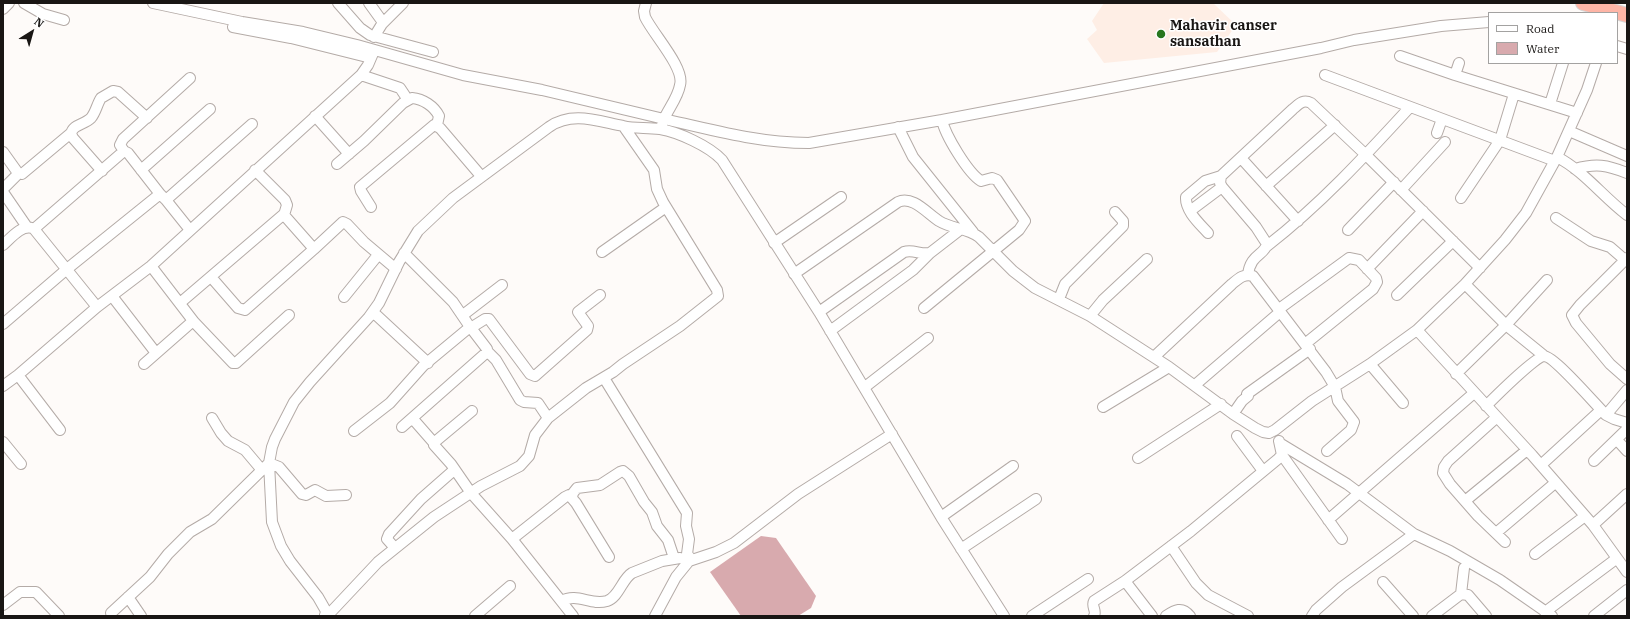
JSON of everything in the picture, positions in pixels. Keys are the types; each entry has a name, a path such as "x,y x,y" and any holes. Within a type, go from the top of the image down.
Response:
{"highway":[{"path":"1583,3 1611,9 1627,15"},
{"path":"1611,9 1627,7"}],"street":[{"path":"3,8 9,3"},
{"path":"24,3 43,14 64,20"},
{"path":"153,3 208,15 303,32 357,45 373,55 463,75 542,90 741,136 790,143 809,143 942,120 1321,48 1354,40 1441,26 1488,22"},
{"path":"338,3 360,28 374,37 433,52"},
{"path":"369,3 380,18 382,24"},
{"path":"374,37 382,24 403,3"},
{"path":"646,3 644,7 645,17 674,63 681,77 679,88 664,119 661,129"},
{"path":"3,386 18,375 97,307 151,266 362,74 373,55"},
{"path":"1400,56 1455,75 1577,113"},
{"path":"1455,75 1459,63"},
{"path":"1550,104 1563,64"},
{"path":"898,128 907,147 920,167 973,232 1023,280 1035,288 1060,299 1090,316 1169,367 1233,414 1263,432 1269,433 1312,401 1370,364 1417,330 1480,268 1526,213 1556,159 1577,113 1596,64"},
{"path":"362,74 400,88 408,100"},
{"path":"1326,75 1442,119 1556,159 1575,168 1627,215"},
{"path":"190,78 120,142 124,151 128,153 190,230"},
{"path":"97,307 67,269 31,228 3,190 19,173 22,174 71,133 76,126 89,120 101,98 113,91 118,92 147,118"},
{"path":"1461,198 1500,140 1514,94"},
{"path":"337,164 412,98 417,98 434,108 439,116 437,125"},
{"path":"1208,233 1190,210 1186,202 1186,197 1205,181 1221,176 1302,101 1307,101 1336,125 1480,268"},
{"path":"1248,275 1252,261 1267,246 1298,221 1335,187 1410,106"},
{"path":"141,170 210,109"},
{"path":"315,116 349,154"},
{"path":"111,614 150,577 168,554 190,532 212,519 265,466 272,447 294,402 373,312 415,235 453,198 549,127 562,120 577,117 624,127 661,129 706,146 717,155 727,167 819,312 941,517 1004,616"},
{"path":"1437,133 1442,119"},
{"path":"924,308 994,252 1022,227 1025,221 1024,217 997,180 992,178 981,181 974,175 949,140 942,120"},
{"path":"3,324 67,269 163,197 252,124"},
{"path":"437,125 482,176"},
{"path":"371,207 360,187 431,126 437,125"},
{"path":"1266,186 1336,125"},
{"path":"265,466 272,518 277,537 290,560 318,597 326,611 325,615 330,613 378,562 434,517 481,486 520,466 529,456 535,435 548,418 586,388 604,378 680,326 718,296 717,290 701,262 666,207 657,189 654,170 624,127"},
{"path":"1569,131 1626,153"},
{"path":"71,133 102,171"},
{"path":"1401,190 1445,142"},
{"path":"3,245 20,231 31,228 102,171 124,151"},
{"path":"3,152 19,173"},
{"path":"1241,158 1298,221"},
{"path":"1575,168 1598,165 1614,168 1627,173"},
{"path":"180,303 284,214 287,202 255,170"},
{"path":"1221,176 1220,183 1222,187 1263,236 1267,246"},
{"path":"1348,230 1394,182"},
{"path":"1190,210 1222,187"},
{"path":"774,243 841,198"},
{"path":"794,274 902,200 915,203 941,222 954,228 973,232"},
{"path":"602,252 666,207"},
{"path":"1367,269 1423,211"},
{"path":"1060,299 1065,284 1122,226 1123,221 1115,212"},
{"path":"284,214 314,249"},
{"path":"1556,218 1591,241 1610,247 1626,259 1580,305 1572,316 1576,323 1610,364 1627,378"},
{"path":"211,277 238,308 246,310 343,222 347,224 361,240 396,269"},
{"path":"830,331 912,270 930,253 961,229"},
{"path":"1397,295 1453,241"},
{"path":"819,312 904,252 909,250 925,254 930,253"},
{"path":"404,253 441,290 463,315 470,328 487,351 496,360 520,400 524,402 538,403 548,418"},
{"path":"344,297 378,255"},
{"path":"1195,385 1280,311 1350,258 1359,260 1376,278 1377,282 1373,290 1248,396 1233,414"},
{"path":"1090,316 1103,300 1147,259"},
{"path":"151,266 193,320 235,363 289,315"},
{"path":"1154,357 1232,284 1240,278 1248,275 1257,280 1326,372 1335,387 1338,400 1353,419 1354,424 1351,430 1327,450"},
{"path":"1456,374 1506,325 1547,280"},
{"path":"1465,284 1506,325 1543,355 1557,364 1604,412 1614,419 1627,423"},
{"path":"463,315 502,285"},
{"path":"354,431 396,397 408,382 428,363 470,328 485,319 489,319 530,374 535,376 587,330 588,326 578,312 600,295"},
{"path":"112,296 156,353"},
{"path":"373,312 428,363"},
{"path":"144,364 193,320"},
{"path":"1417,330 1541,465 1585,516 1627,572"},
{"path":"865,387 928,338"},
{"path":"402,427 413,419 487,351"},
{"path":"1486,406 1543,355"},
{"path":"1370,364 1403,403"},
{"path":"1103,407 1169,367"},
{"path":"18,375 60,430"},
{"path":"604,378 687,513 686,526 689,538 687,553 691,559"},
{"path":"1541,465 1604,412 1627,390"},
{"path":"1328,520 1361,493 1474,393"},
{"path":"1138,458 1221,404"},
{"path":"434,443 472,411"},
{"path":"1497,417 1448,461 1442,473 1465,501 1506,542"},
{"path":"212,418 228,441 245,450 265,466 279,466 304,495 315,490 326,496 346,495"},
{"path":"413,419 434,443 471,493 512,539 573,616"},
{"path":"1594,460 1627,429"},
{"path":"1275,430 1282,455 1342,539"},
{"path":"561,602 572,597 586,600 606,601 614,595 628,575 662,561 674,558 691,559 716,552 734,543 798,494 892,434"},
{"path":"1237,436 1263,471"},
{"path":"1617,440 1627,451"},
{"path":"3,442 21,464"},
{"path":"1280,444 1361,493 1414,534 1450,551 1494,576 1549,614 1616,559"},
{"path":"1465,501 1527,450"},
{"path":"1094,616 1094,601 1125,581 1217,511 1282,455"},
{"path":"941,517 1013,466"},
{"path":"395,548 387,539 389,534 421,499 454,470"},
{"path":"572,497 577,488 597,486 620,472 626,473 632,479 644,502 652,512 656,524 668,540 674,558"},
{"path":"1496,533 1555,483"},
{"path":"1592,525 1627,494"},
{"path":"512,539 569,495 572,497 609,557"},
{"path":"961,548 1036,499"},
{"path":"1535,554 1585,516"},
{"path":"1312,616 1316,610 1342,587 1414,534"},
{"path":"1171,546 1196,583 1205,592 1219,602 1248,616"},
{"path":"655,616 676,577 691,559"},
{"path":"1461,594 1464,568"},
{"path":"1032,616 1088,579"},
{"path":"1125,581 1152,616"},
{"path":"1383,582 1413,616"},
{"path":"475,616 510,586"},
{"path":"1594,616 1627,590"},
{"path":"3,605 22,591 36,592 59,616"},
{"path":"1432,616 1461,594 1468,595 1486,616"},
{"path":"128,597 141,616"},
{"path":"1166,616 1181,609 1190,616"}],"shaded area":[{"name":"Mahavir canser sansathan","path":"1104,3 1213,3 1236,25 1217,52 1104,63 1087,39 1097,30 1092,21"}],"water":[{"path":"761,536 776,538 816,596 811,608 798,616 741,616 710,572"}],"place":[{"name":"Mahavir canser sansathan","path":"1161,34"}]}
